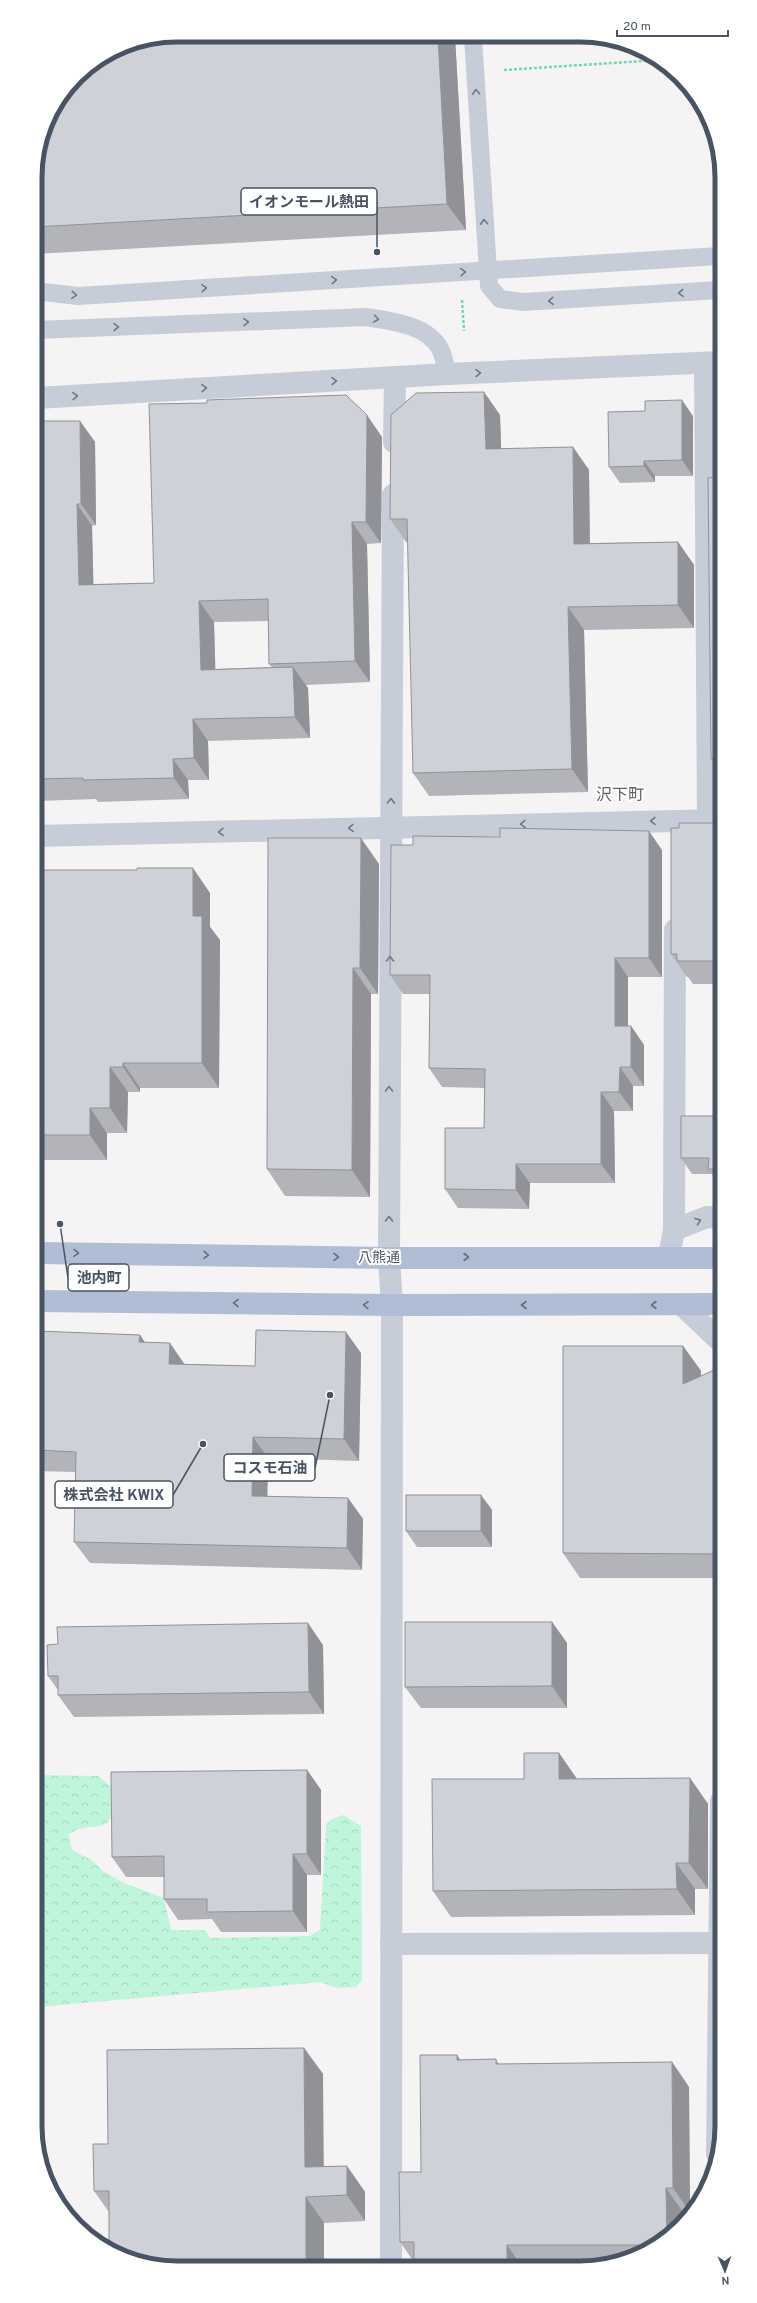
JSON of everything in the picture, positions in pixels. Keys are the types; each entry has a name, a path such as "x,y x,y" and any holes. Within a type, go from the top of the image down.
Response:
{"main road":[{"name":"八熊通","path":"42,1253 389,1258 669,1256 715,1258"},
{"path":"42,1301 392,1305 715,1304"}],"street":[{"path":"42,398 448,374 713,363 714,820 42,836"},
{"path":"391,2261 392,1305 389,1258 390,827 394,378"},
{"path":"675,821 675,844"},
{"path":"669,1256 674,1230 675,908"},
{"path":"674,1230 707,1218 715,1218"},
{"path":"682,1305 715,1336"},
{"path":"392,1944 715,1943"}],"lane":[{"path":"473,42 489,286 500,299 523,302 715,290"},
{"path":"42,292 78,296 715,256"},
{"path":"42,330 366,317 396,322 420,330 440,348 448,374"}],"path":[{"path":"475,71 649,61"}],"green space":[{"path":"42,1775 98,1776 110,1786 117,1798 110,1820 105,1824 78,1830 69,1834 72,1850 93,1861 104,1872 124,1883 164,1898 171,1930 205,1930 210,1938 310,1936 320,1930 326,1825 330,1820 343,1815 361,1826 362,1980 356,1987 336,1988 321,1982 42,2007"}],"building":[{"path":"177,42 438,42 447,204 42,227 42,168 52,125 60,109 75,88 88,75 109,60 133,49 159,43"},
{"path":"484,392 486,449 573,447 574,544 678,542 678,605 568,607 572,769 413,773 407,519 390,519 391,415 416,393"},
{"path":"346,395 367,415 366,522 352,522 355,661 269,664 268,599 199,601 201,670 293,667 295,717 193,719 194,758 173,759 174,778 83,780 83,778 42,779 42,421 80,421 81,504 77,504 79,585 154,583 149,404 207,403 207,400"},
{"path":"682,400 682,460 644,461 644,466 609,467 608,412 645,411 645,401"},
{"path":"715,477 715,759 711,759 708,478"},
{"path":"679,823 715,823 715,961 677,961 677,954 671,954 671,828 679,828"},
{"path":"500,828 649,831 649,958 615,958 615,1026 631,1026 631,1067 620,1067 619,1092 601,1092 601,1164 516,1164 516,1190 445,1189 445,1128 484,1128 485,1069 429,1068 430,975 390,975 391,845 413,845 413,836 500,837"},
{"path":"268,838 361,838 360,968 353,968 352,1170 267,1169"},
{"path":"137,868 193,868 193,916 202,916 202,1063 123,1063 123,1067 110,1067 110,1108 90,1108 90,1135 42,1135 42,870 137,870"},
{"path":"681,1116 715,1116 715,1169 708,1169 709,1158 681,1158"},
{"path":"256,1330 346,1332 344,1439 253,1437 252,1496 348,1498 347,1548 74,1542 76,1452 42,1450 42,1331 140,1335 139,1342 170,1343 169,1364 255,1366"},
{"path":"563,1346 683,1346 683,1384 715,1370 715,1554 563,1553"},
{"path":"406,1495 481,1495 481,1531 406,1531"},
{"path":"405,1622 552,1622 552,1686 405,1687"},
{"path":"308,1623 309,1692 58,1695 58,1676 48,1676 47,1645 58,1644 57,1627"},
{"path":"524,1753 559,1753 559,1779 690,1778 689,1863 676,1863 677,1889 433,1891 432,1779 524,1779"},
{"path":"307,1770 307,1854 293,1854 293,1911 207,1912 207,1899 164,1899 164,1856 112,1857 111,1772"},
{"path":"304,2048 305,2167 347,2166 347,2195 306,2197 306,2261 168,2261 133,2254 109,2243 109,2191 94,2191 93,2144 108,2144 107,2050"},
{"path":"420,2055 457,2055 457,2060 496,2059 496,2064 672,2062 673,2188 666,2188 667,2230 640,2247 639,2245 507,2245 507,2261 414,2261 414,2242 400,2242 399,2172 421,2172"}],"place":[{"name":"イオンモール熱田","path":"377,252"},
{"name":"池内町","path":"60,1224"},
{"name":"コスモ石油","path":"330,1395"},
{"name":"株式会社 KWIX","path":"203,1444"}],"district":[{"name":"沢下町","path":"620,794"}]}
